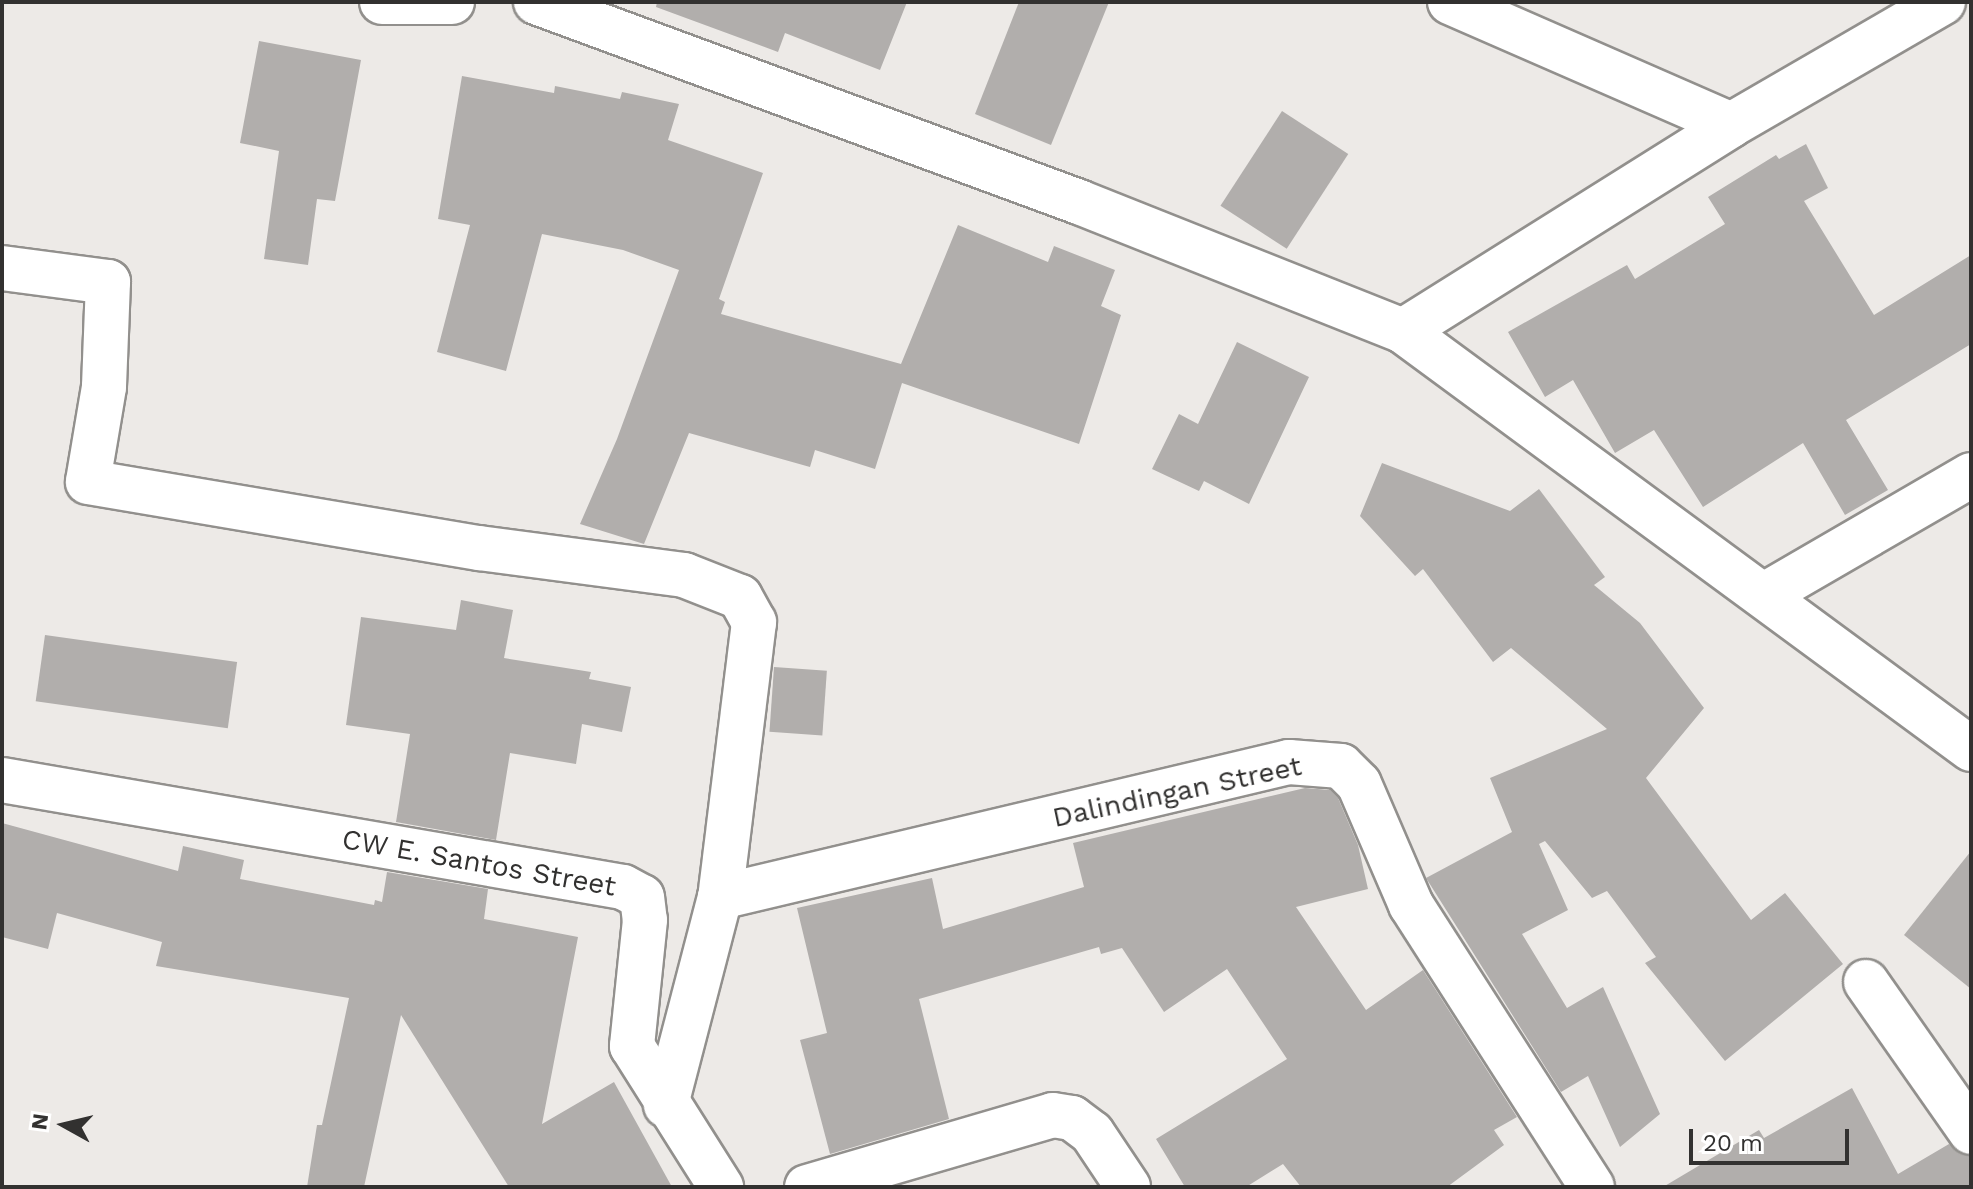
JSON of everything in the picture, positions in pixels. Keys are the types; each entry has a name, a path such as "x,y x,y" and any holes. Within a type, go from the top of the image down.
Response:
{"street":[{"path":"382,2 452,2"},
{"path":"536,2 1079,202 1403,331 1766,594 1971,749"},
{"path":"1450,2 1731,125"},
{"path":"1403,331 1731,125 1943,2"},
{"path":"2,268 108,282 104,387 88,482 479,548 684,575 740,597 754,622 720,897 666,1105"},
{"path":"1766,594 1971,475"},
{"name":"Dalindingan Street","path":"720,897 1289,762 1341,766 1359,784 1411,905 1592,1187"},
{"name":"CW E. Santos Street","path":"2,780 623,887 642,897 645,920 632,1046 666,1105 721,1187"},
{"path":"1866,982 1971,1132"},
{"path":"807,1187 1053,1115 1072,1118 1092,1133 1128,1187"}],"building":[{"path":"657,2 907,2 880,70 785,33 778,52 656,7"},
{"path":"1019,2 1109,2 1051,145 975,114"},
{"path":"259,41 361,60 335,201 317,199 308,265 264,259 279,151 240,143"},
{"path":"462,76 554,93 555,86 620,99 622,92 679,104 668,140 763,173 719,299 725,302 721,314 901,364 958,225 1048,262 1054,246 1115,270 1101,306 1121,315 1079,444 902,383 875,469 815,450 810,467 689,433 644,544 580,524 617,439 679,270 623,250 542,234 506,371 437,352 470,225 438,219"},
{"path":"1282,111 1348,154 1287,249 1220,206"},
{"path":"1806,144 1828,188 1804,201 1874,315 1971,255 1971,344 1846,420 1888,490 1845,515 1803,443 1703,507 1654,430 1615,453 1573,380 1545,397 1508,332 1627,265 1635,279 1725,224 1708,197 1776,155 1779,159"},
{"path":"1237,342 1309,377 1249,504 1204,481 1199,491 1152,469 1179,414 1198,424"},
{"path":"1382,463 1510,511 1539,489 1605,577 1594,585 1640,623 1704,708 1646,778 1751,920 1785,893 1843,964 1725,1061 1645,963 1656,957 1607,891 1592,898 1545,841 1539,844 1568,910 1522,934 1567,1008 1603,987 1660,1114 1620,1147 1588,1076 1561,1092 1426,878 1512,832 1490,778 1607,729 1511,648 1493,662 1423,569 1415,576 1360,516"},
{"path":"461,600 513,610 504,658 591,672 589,679 631,687 622,732 582,724 576,764 510,753 496,840 396,822 410,734 346,725 361,617 456,630"},
{"path":"45,635 237,662 228,728 36,701"},
{"path":"774,667 827,671 822,736 769,732"},
{"path":"1305,788 1330,790 1338,798 1358,845 1368,889 1296,907 1366,1010 1423,970 1517,1117 1494,1130 1504,1145 1447,1187 1301,1187 1283,1164 1246,1187 1185,1187 1156,1139 1287,1059 1227,969 1164,1012 1122,948 1101,954 1099,947 919,999 949,1119 830,1154 800,1040 827,1033 797,908 932,878 943,929 1084,887 1073,843"},
{"path":"2,823 178,871 183,846 244,860 240,879 374,905 375,900 382,902 387,872 488,889 484,919 578,937 542,1124 614,1082 672,1187 509,1187 401,1015 364,1187 307,1187 317,1125 322,1125 349,998 156,966 162,942 57,913 48,949 2,937"},
{"path":"1971,851 1971,989 1904,935"},
{"path":"1852,1088 1898,1174 1949,1144 1971,1157 1971,1187 1663,1187 1759,1130 1764,1138"}]}
